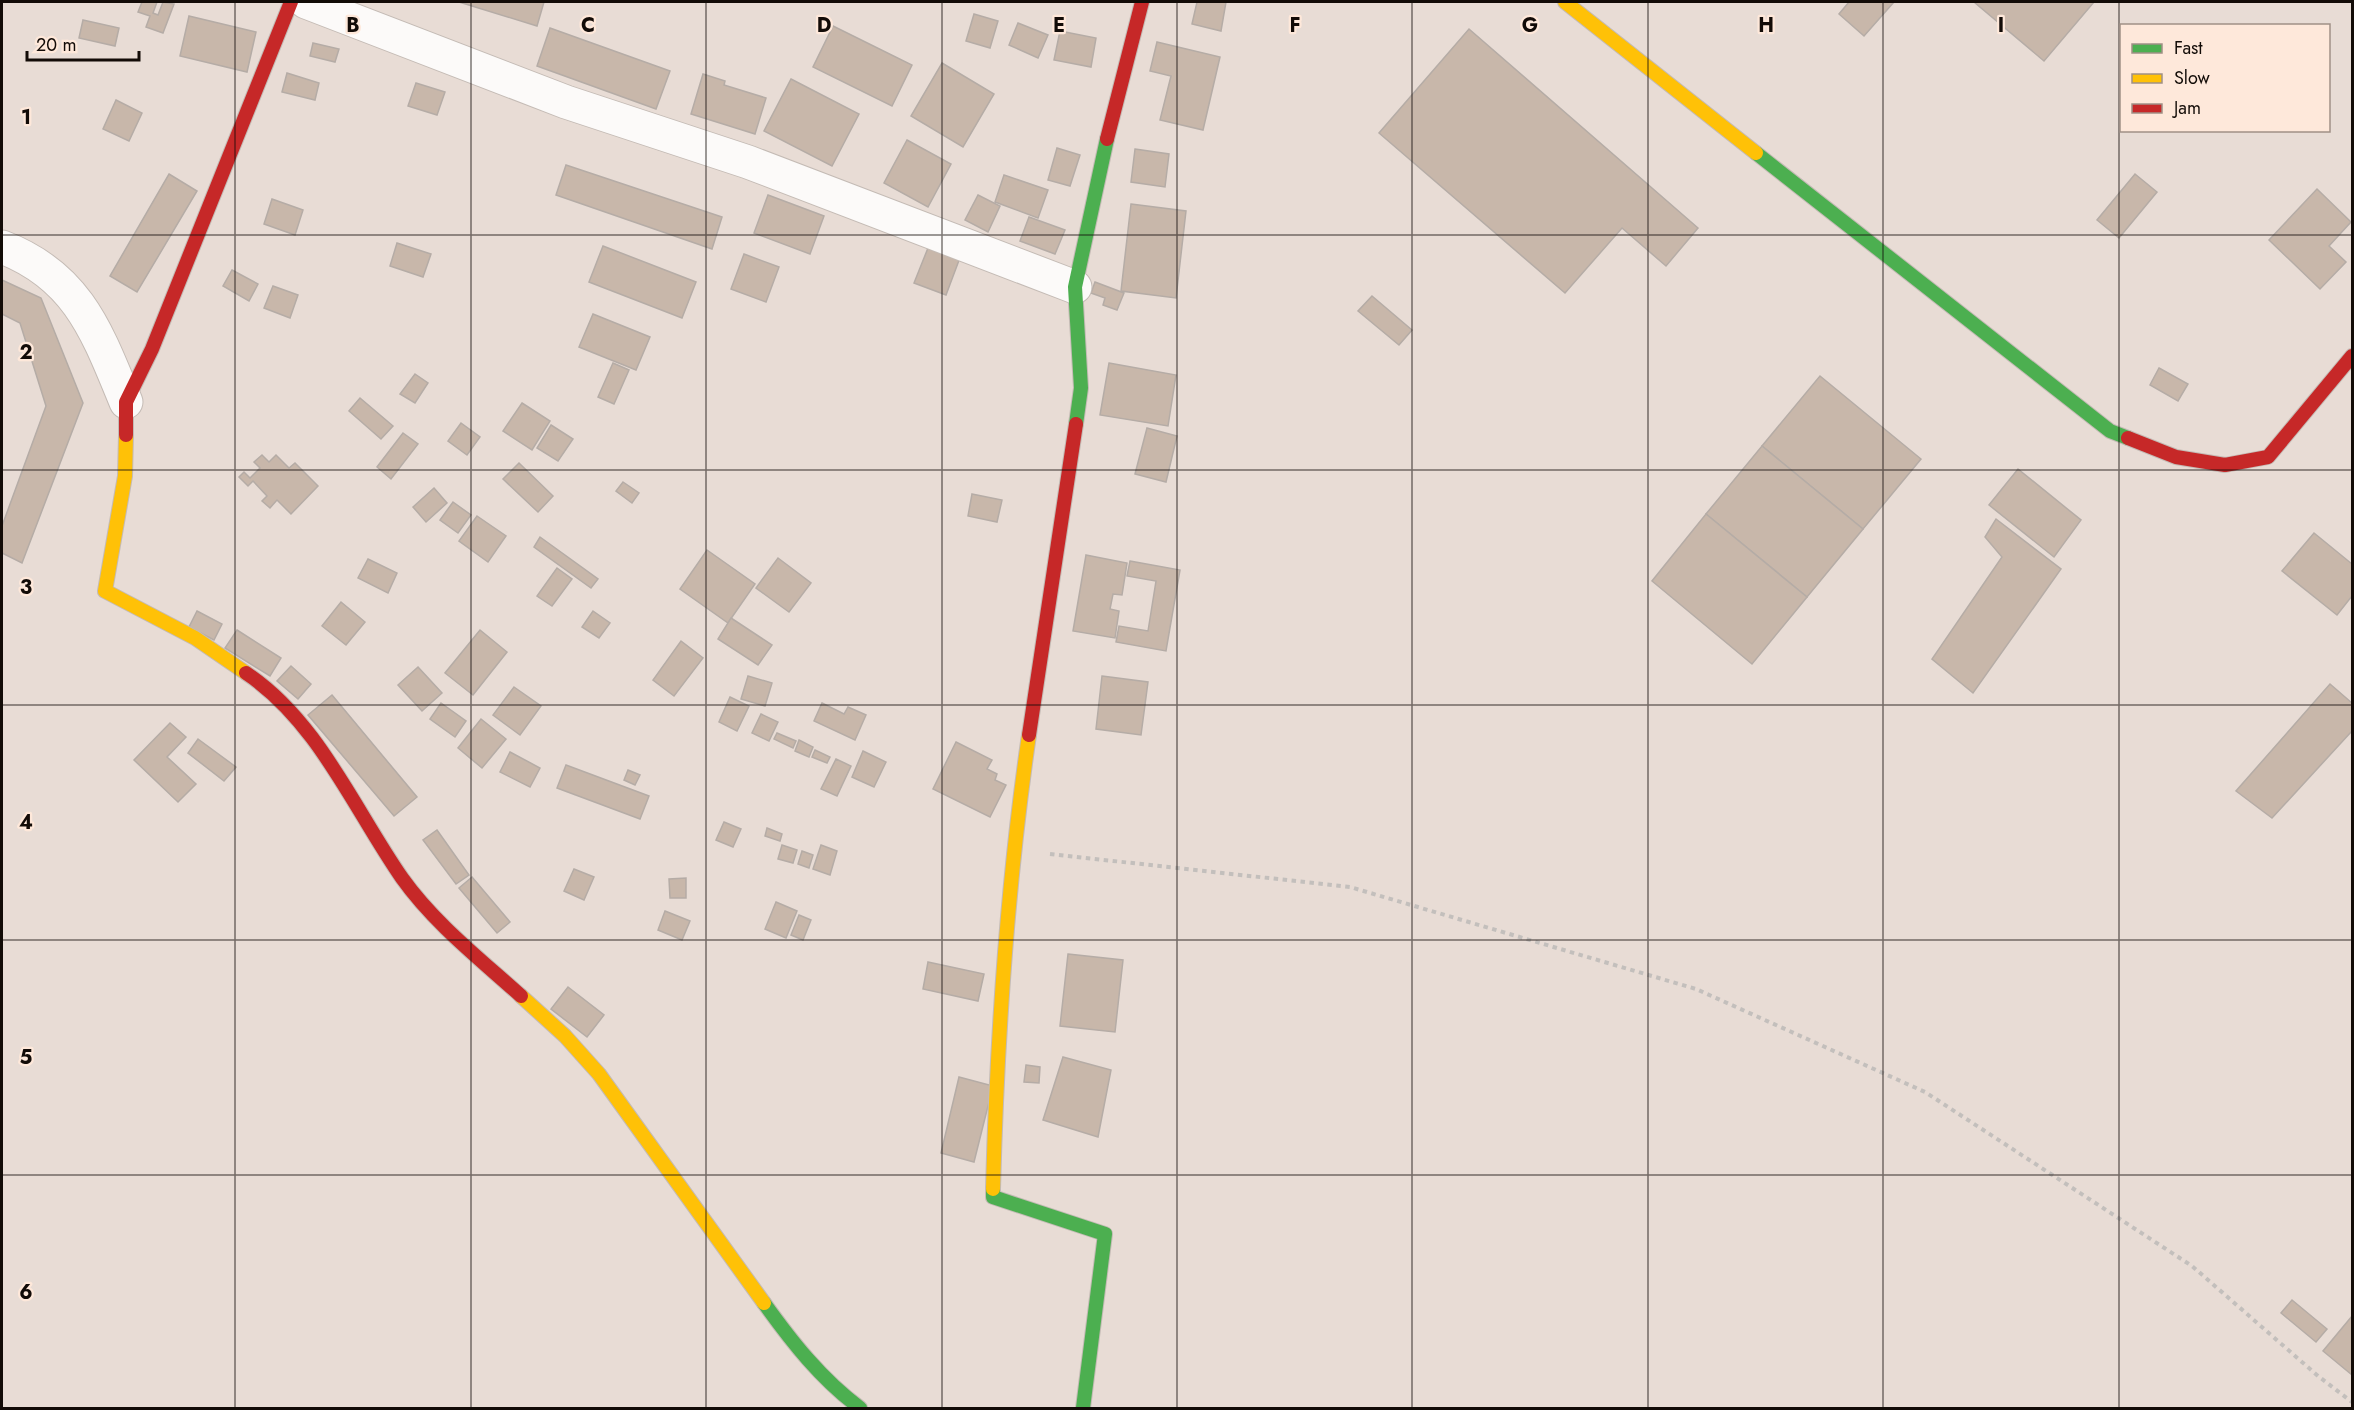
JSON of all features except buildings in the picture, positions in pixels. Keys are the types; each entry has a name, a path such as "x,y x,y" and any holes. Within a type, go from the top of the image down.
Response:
{"street":[{"path":"126,402 152,349 291,2"},
{"path":"306,2 566,102 748,162 1075,287"},
{"path":"1083,1408 1105,1234 993,1197 996,1086 1020,797 1081,388 1075,287 1104,150 1142,2"},
{"path":"1565,2 2110,431 2176,457 2225,465 2268,457 2352,356"},
{"path":"2,247 28,257 67,287 99,336 126,402 125,476 105,591 205,644 260,682 303,725 403,879 435,918 565,1036 599,1074 795,1347 841,1394 860,1408"}],"path":[{"path":"1016,850 1350,887 1696,989 1925,1092 2192,1266 2318,1376 2352,1402"}],"traffic: fast":[{"path":"1076,424 1081,388 1075,287 1107,139"},
{"path":"1756,153 2110,431 2128,438"},
{"path":"993,1189 993,1197 1105,1234 1083,1408"},
{"path":"764,1303 808,1359 832,1385 860,1408"}],"traffic: slow":[{"path":"1565,2 1756,153"},
{"path":"126,435 125,476 105,591 195,638 246,673"},
{"path":"993,1189 1004,962 1021,791 1029,735"},
{"path":"521,996 565,1036 599,1074 764,1303"}],"traffic: jam":[{"path":"126,435 126,402 152,349 291,2"},
{"path":"1107,139 1142,2"},
{"path":"2128,438 2176,457 2225,465 2268,457 2352,356"},
{"path":"1029,735 1076,424"},
{"path":"246,673 271,693 314,741 402,878 428,910 521,996"}]}
